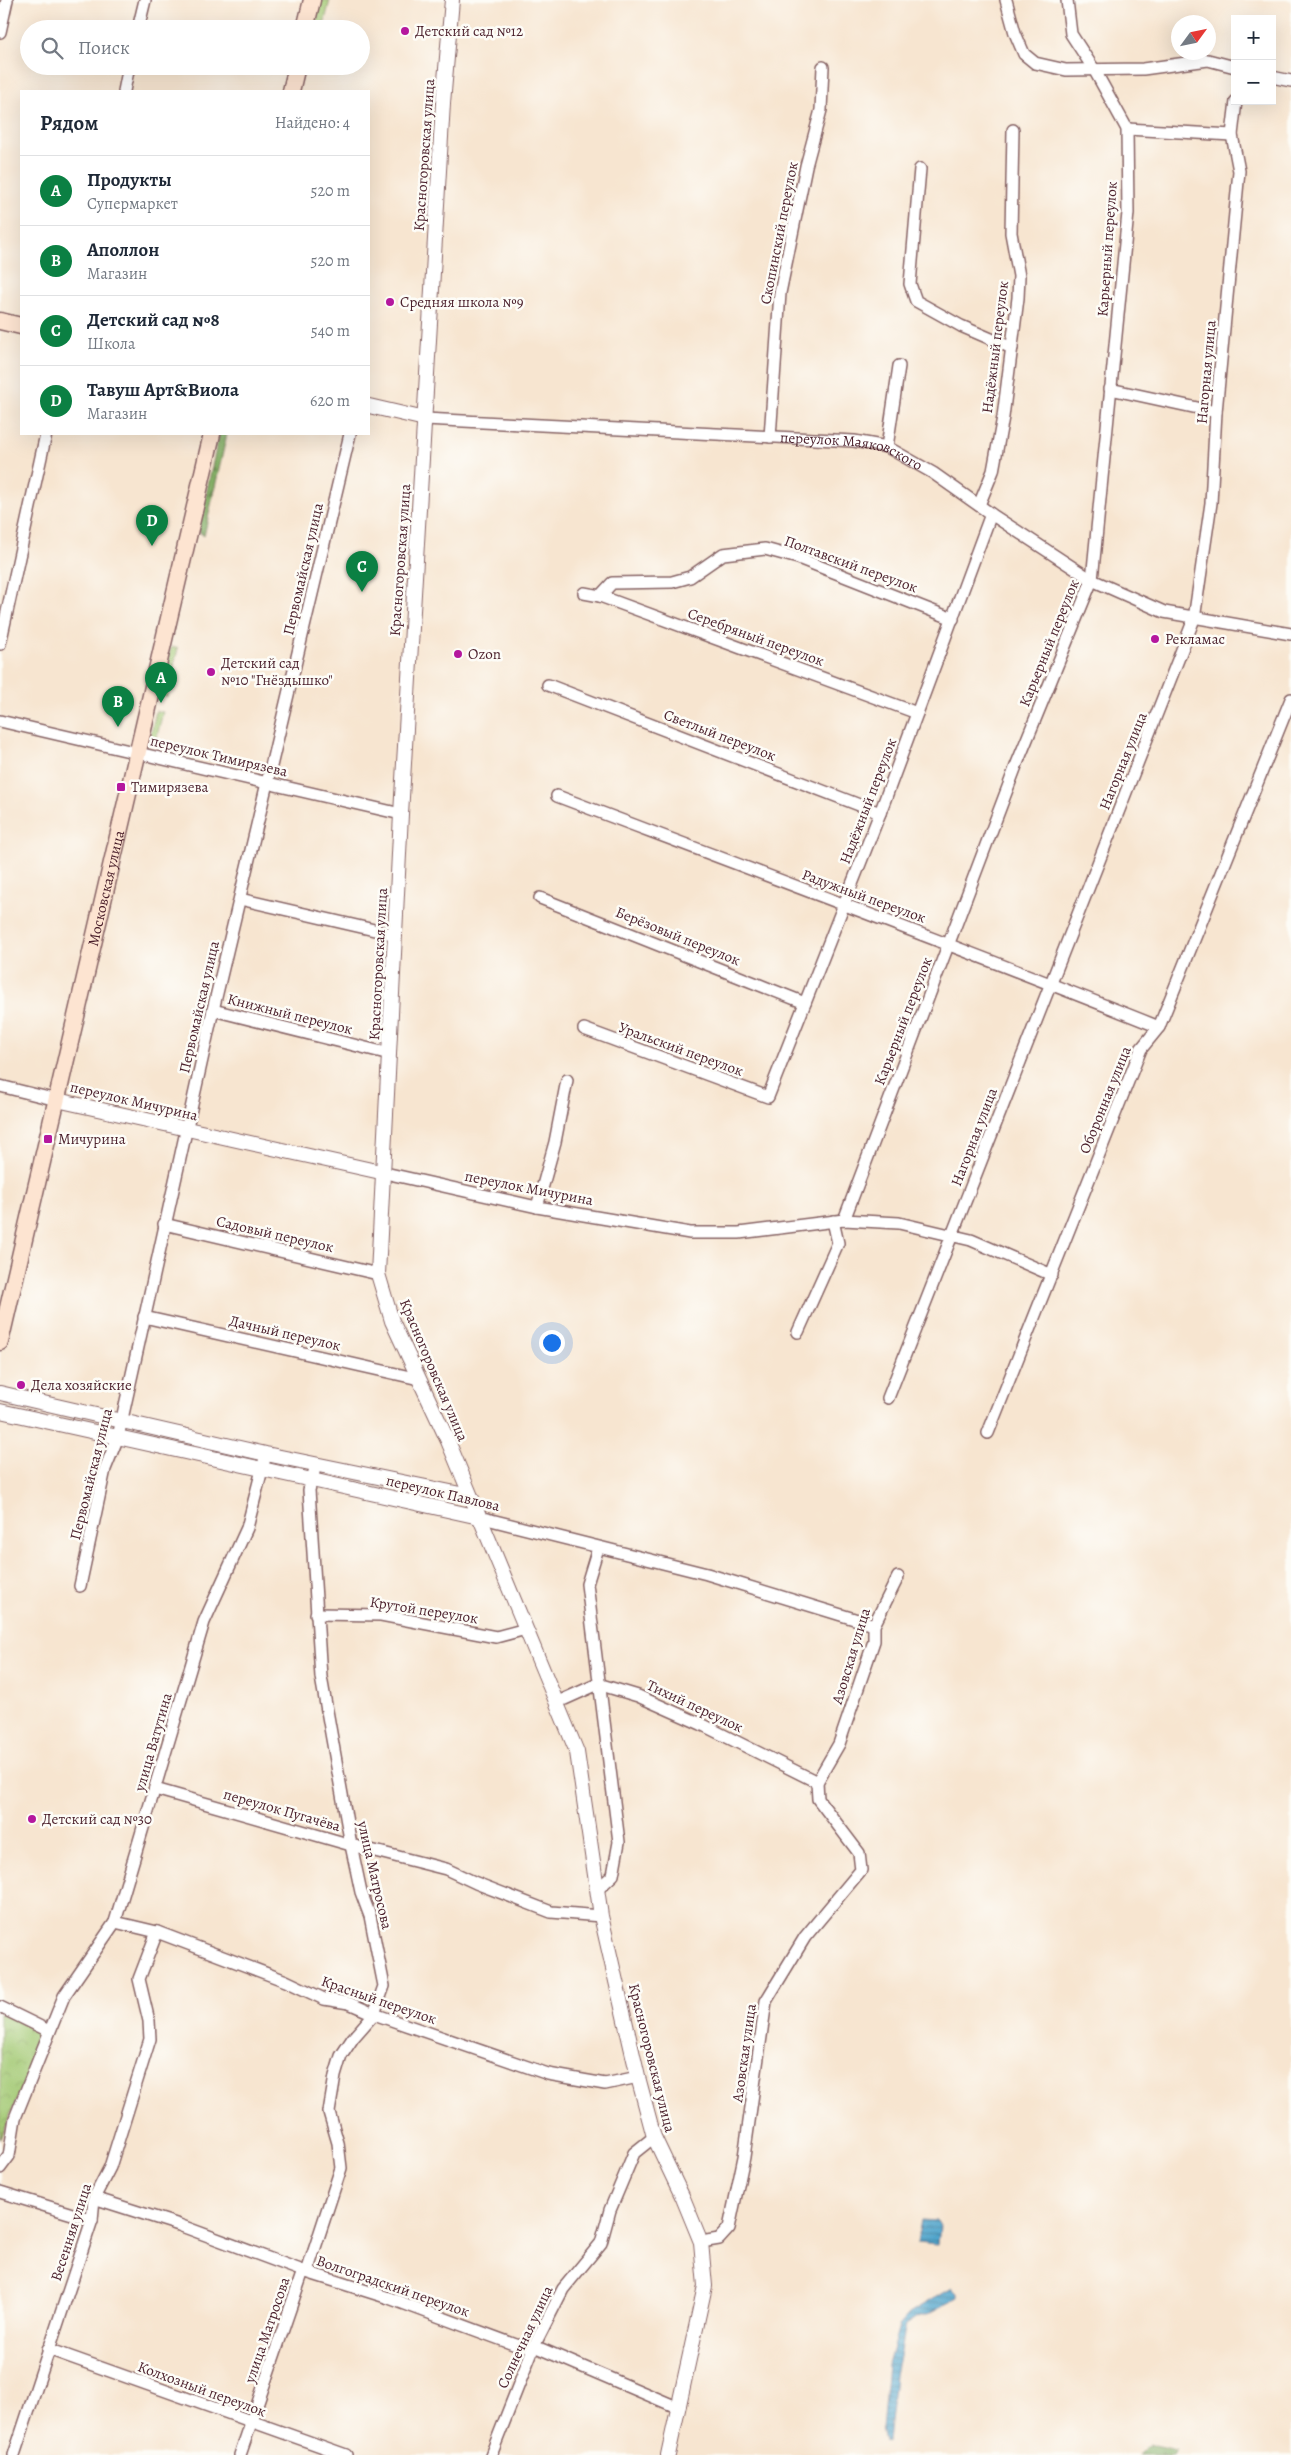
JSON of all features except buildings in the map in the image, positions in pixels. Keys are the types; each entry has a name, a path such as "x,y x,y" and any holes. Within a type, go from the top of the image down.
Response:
{"main road":[{"path":"307,20 312,0"},
{"path":"291,90 294,75"},
{"path":"0,321 20,326"},
{"name":"Московская улица","path":"0,1342 212,435"}],"street":[{"path":"0,32 7,0"},
{"path":"140,20 145,0"},
{"name":"Красногоровская улица","path":"452,0 443,103 426,419 401,814 385,1173 378,1274 392,1321 470,1496 558,1702 577,1752 601,1916 638,2077 654,2137 683,2198 701,2242 705,2286 679,2408"},
{"path":"1006,0 1015,34 1024,54 1035,63 1066,70 1095,71 1143,69 1208,60 1231,66"},
{"name":"Карьерный переулок","path":"798,1332 838,1243 839,1220 1016,766 1092,580 1128,213 1127,129 1095,71 1070,34 1067,0"},
{"name":"Скопинский переулок","path":"770,437 780,293 806,166 821,110 823,66"},
{"path":"124,90 127,75"},
{"path":"1276,78 1291,81"},
{"name":"Нагорная улица","path":"888,1398 1194,619 1212,503 1216,412 1240,171 1232,136 1236,105"},
{"path":"1127,129 1232,136"},
{"name":"Надёжный переулок","path":"979,505 993,471 1012,348 1019,276 1011,233 1013,130"},
{"path":"920,168 910,284 916,301 961,326 1012,348"},
{"path":"887,448 899,366"},
{"path":"1110,389 1216,412"},
{"name":"переулок Маяковского","path":"370,406 426,419 854,441 887,448 933,473 991,514 1092,580 1164,612 1194,619 1291,634"},
{"path":"0,644 46,435"},
{"name":"Первомайская улица","path":"80,1586 105,1469 118,1436 119,1421 213,1010 350,435"},
{"name":"Надёжный переулок","path":"768,1097 880,813 991,514"},
{"name":"Полтавский переулок","path":"600,596 612,583 672,582 690,577 723,554 765,549 798,558 953,619"},
{"name":"Серебряный переулок","path":"584,593 600,596 917,713"},
{"name":"Светлый переулок","path":"548,685 880,813"},
{"name":"Оборонная улица","path":"988,1433 1141,1049 1159,1027 1291,699"},
{"name":"переулок Тимирязева","path":"0,722 401,814"},
{"name":"Радужный переулок","path":"557,796 948,943 1049,985 1159,1027"},
{"name":"Берёзовый переулок","path":"540,898 805,1003"},
{"path":"240,899 396,935"},
{"name":"Книжный переулок","path":"213,1010 390,1054"},
{"name":"Уральский переулок","path":"584,1030 768,1097"},
{"path":"537,1207 555,1142 567,1080"},
{"name":"переулок Мичурина","path":"0,1086 187,1130 537,1207 690,1233 739,1233 839,1220 899,1223 971,1240 1052,1274"},
{"name":"Садовый переулок","path":"164,1224 378,1274"},
{"name":"Дачный переулок","path":"144,1317 418,1379"},
{"name":"переулок Павлова","path":"0,1393 119,1421 264,1461 312,1480 707,1574 874,1625"},
{"name":"переулок Павлова","path":"0,1411 118,1436 264,1461 316,1465 470,1496"},
{"name":"улица Ватутина","path":"0,2168 9,2156 15,2118 64,1996 115,1922 204,1622 247,1528 264,1461"},
{"name":"улица Матросова","path":"240,2455 250,2422 341,2168 338,2143 329,2112 335,2076 341,2056 353,2038 374,2014 384,1986 370,1916 361,1892 351,1845 321,1677 309,1490 316,1465"},
{"path":"597,1890 613,1875 619,1842 587,1584 598,1548"},
{"name":"Азовская улица","path":"701,2242 719,2240 729,2228 744,2157 766,2001 805,1937 861,1870 859,1852 818,1799 817,1782 839,1744 859,1690 874,1641 874,1625 898,1578"},
{"name":"Крутой переулок","path":"316,1614 381,1615 496,1637 526,1628"},
{"path":"558,1702 598,1684"},
{"name":"Тихий переулок","path":"598,1684 638,1696 683,1716 817,1782"},
{"name":"переулок Пугачёва","path":"156,1789 351,1845 446,1869 476,1883 551,1912 601,1916"},
{"name":"Красный переулок","path":"115,1922 156,1932 286,1981 324,1999 349,2003 374,2014 548,2074 606,2084 638,2077"},
{"name":"Весенняя улица","path":"14,2455 92,2220 94,2198 110,2167 150,2039 149,2021 139,1979 156,1932"},
{"path":"0,2007 49,2031"},
{"name":"Солнечная улица","path":"490,2455 534,2346 564,2289 601,2243 610,2210 634,2153 654,2137"},
{"path":"0,2192 92,2220"},
{"name":"Волгоградский переулок","path":"94,2198 179,2225 305,2272 389,2298 516,2345 534,2346 679,2408"},
{"name":"Колхозный переулок","path":"48,2349 346,2455"},
{"path":"668,2455 679,2408"}],"green space":[{"path":"321,0 330,0 325,20 316,20"},
{"path":"219,435 227,435 204,536 198,531"},
{"path":"171,647 178,648 167,697 160,695"},
{"path":"156,711 163,712 155,744 149,743"},
{"path":"0,2013 45,2033 0,2139"},
{"path":"1149,2444 1177,2450 1173,2455 1138,2455"}],"water":[{"path":"921,2220 937,2221 940,2226 938,2244 917,2242"},
{"path":"952,2288 957,2293 957,2298 930,2313 917,2317 905,2325 895,2376 888,2442 885,2443 882,2428 888,2365 899,2325 910,2313"}],"place":[{"name":"Детский сад №12","path":"405,31"},
{"name":"Средняя школа №9","path":"390,302"},
{"name":"Тавуш Арт&Виола","path":"152,546"},
{"name":"Детский сад №8","path":"362,592"},
{"name":"Рекламас","path":"1155,639"},
{"name":"Ozon","path":"458,654"},
{"name":"Детский сад №10 \"Гнёздышко\"","path":"211,672"},
{"name":"Продукты","path":"161,703"},
{"name":"Аполлон","path":"118,727"},
{"name":"Тимирязева","path":"121,787"},
{"name":"Мичурина","path":"48,1139"},
{"name":"Дела хозяйские","path":"21,1385"},
{"name":"Детский сад №30","path":"32,1819"}]}
